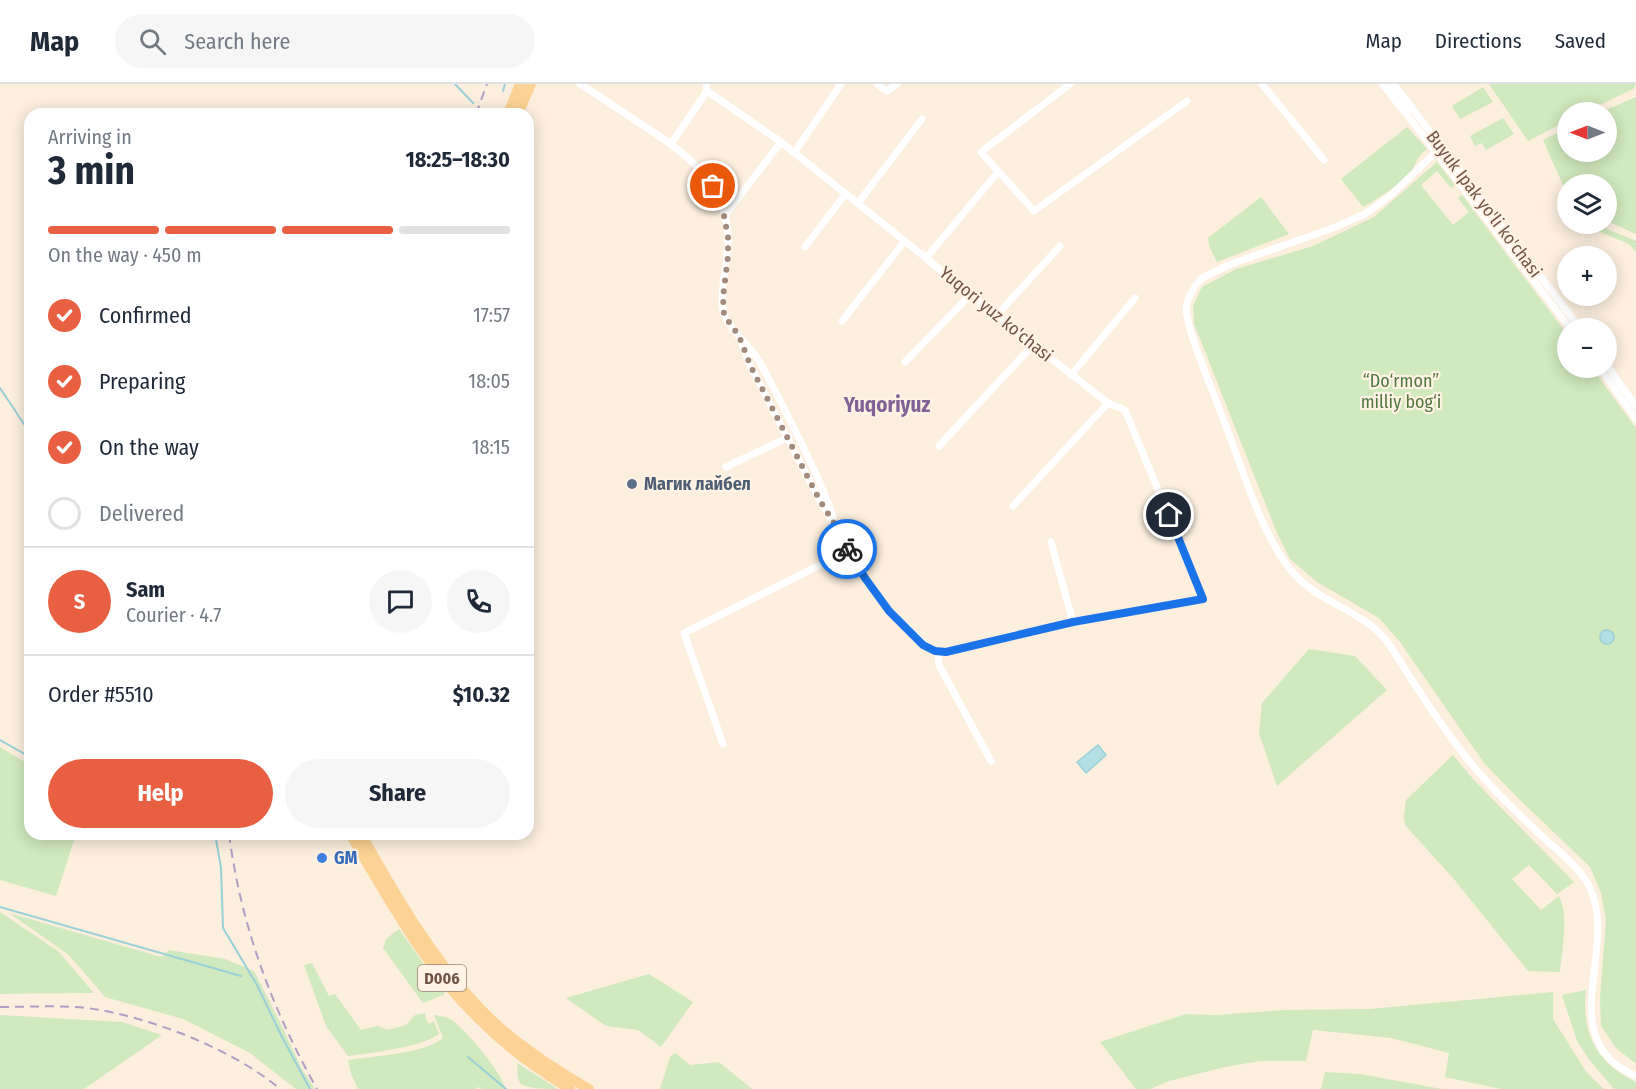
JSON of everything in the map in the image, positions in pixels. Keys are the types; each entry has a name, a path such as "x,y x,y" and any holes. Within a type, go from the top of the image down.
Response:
{"main road":[{"path":"510,108 520,84"},
{"path":"521,108 531,84"},
{"name":"D006","path":"354,840 412,936 456,995 497,1037 534,1066 570,1089"},
{"name":"D006","path":"365,840 422,936 473,1001 530,1051 583,1088"}],"street":[{"path":"580,84 671,144 698,167 718,196 728,237 723,297 724,315 758,358 797,434 828,501 837,528"},
{"path":"794,153 841,84"},
{"path":"877,84 887,91 897,84"},
{"path":"1070,84 981,152 1034,211 1186,101"},
{"path":"1262,84 1324,160"},
{"path":"1383,84 1408,110"},
{"path":"1393,84 1408,110"},
{"path":"671,144 706,87"},
{"name":"Yuqori yuz ko'chasi","path":"706,87 846,193 1071,375 1108,403 1126,411 1203,599 1073,622"},
{"name":"Buyuk Ipak yo'li ko'chasi","path":"1408,110 1572,318"},
{"path":"858,203 922,119"},
{"path":"724,215 781,142"},
{"path":"1439,149 1390,196 1365,214 1333,228 1232,264 1202,278 1188,300 1186,309 1188,322 1252,495 1268,534 1284,561 1312,590 1358,617 1382,635 1444,728 1480,774 1586,880 1594,899 1597,922 1590,1009 1593,1030 1602,1050 1612,1062 1636,1076"},
{"name":"Buyuk Ipak yo'li ko'chasi","path":"1439,149 1563,318"},
{"path":"926,258 998,172"},
{"path":"805,247 846,193"},
{"path":"842,321 904,242"},
{"path":"996,316 1060,246"},
{"path":"905,362 970,295"},
{"path":"1071,375 1134,298"},
{"path":"739,336 751,367 848,551 889,611 923,645 946,652 1073,622 1051,542"},
{"path":"939,446 1034,344"},
{"path":"1607,378 1636,418"},
{"path":"1616,378 1636,406"},
{"path":"1013,506 1108,403"},
{"path":"726,467 797,434"},
{"path":"723,744 684,633 848,551"},
{"path":"938,651 939,665 991,761"}],"green space":[{"path":"1489,84 1635,84 1635,88 1606,102 1557,102 1557,126 1528,141"},
{"path":"1483,87 1493,102 1460,119 1452,106"},
{"path":"1636,97 1636,234 1617,225 1617,174 1558,174 1543,140 1557,133 1557,162 1617,162 1617,105"},
{"path":"1503,118 1514,134 1486,150 1482,143 1475,146 1470,136"},
{"path":"1407,127 1427,149 1408,176 1363,207 1341,179"},
{"name":"“Do‘rmon” milliy bog‘i","path":"1437,162 1455,185 1451,188 1437,171 1421,185 1453,225 1469,212 1458,198 1462,195 1557,321 1557,378 1599,378 1636,428 1636,1064 1616,1048 1601,1026 1600,998 1606,920 1601,893 1590,867 1484,763 1400,642 1379,618 1317,582 1290,559 1277,533 1194,324 1193,306 1202,287 1236,269 1313,246 1374,217"},
{"path":"1261,197 1289,234 1217,262 1209,246 1208,238"},
{"path":"1617,233 1636,241 1636,252 1629,244 1605,234"},
{"path":"1309,649 1355,656 1387,690 1277,786 1259,733 1262,703"},
{"path":"0,747 24,761 24,840 74,840 56,896 0,880"},
{"path":"1453,755 1473,779 1574,882 1557,894 1529,865 1512,879 1541,910 1559,896 1564,913 1560,972 1528,971 1453,878 1405,825 1406,800"},
{"path":"0,912 58,951 94,993 0,994"},
{"path":"9,913 161,957 169,950 225,959 254,971 302,1069 315,1089 296,1089 250,1053 183,1019 105,997 69,955"},
{"path":"399,929 445,994 423,1003 383,948 386,939"},
{"path":"312,963 329,996 335,994 361,1030 378,1026 387,1030 406,1025 415,1015 426,1013 425,1017 429,1024 434,1021 439,1034 409,1046 348,1056 326,1026 304,965"},
{"path":"649,974 693,1002 661,1047 638,1030 606,1026 566,998"},
{"path":"1586,990 1586,1020 1594,1045 1611,1066 1636,1082 1636,1089 1614,1089 1577,1041 1562,995"},
{"path":"1553,992 1553,1019 1587,1073 1604,1089 1501,1089 1445,1077 1449,1053 1391,1038 1313,1030 1306,1061 1260,1061 1169,1081 1150,1089 1136,1089 1100,1042 1186,1014 1216,1015 1284,1010 1370,1009"},
{"path":"0,1015 122,1022 162,1035 84,1089 0,1089"},
{"path":"434,1015 448,1018 463,1030 491,1062 505,1089 478,1087 476,1089 358,1089 348,1060 411,1051 434,1043 443,1038"},
{"path":"675,1053 690,1065 719,1062 752,1089 660,1089 670,1057"},
{"path":"517,1063 558,1089 523,1085 518,1079"},
{"path":"1325,1072 1360,1074 1442,1089 1321,1089"}],"water":[{"path":"1604,630 1610,630 1614,637 1610,644 1604,644 1600,640 1600,634"},
{"path":"1098,745 1106,755 1086,773 1077,762"}],"waterway":[{"path":"455,84 473,103"},
{"path":"503,91 505,84"},
{"path":"0,388 24,424"},
{"path":"0,740 24,754"},
{"path":"216,840 221,868 223,928 257,985 310,1089"},
{"path":"0,907 241,976"},
{"path":"468,1057 506,1089"}],"railway":[{"path":"478,108 487,84"},
{"path":"230,840 241,901 261,966 286,1028 317,1089"},
{"path":"0,1007 87,1008 136,1018 189,1036 214,1048 261,1074 280,1089"}],"way so far":[{"path":"713,186 722,205 728,237 723,297 724,315 739,336 751,367 847,549"}],"place":[{"name":"Магик лайбел","path":"632,484"},
{"name":"GM","path":"322,858"}],"district":[{"name":"Yuqoriyuz","path":"887,405"}],"route":[{"path":"847,549 889,611 923,645 935,651 946,652 1073,622 1203,599 1169,515"}]}
